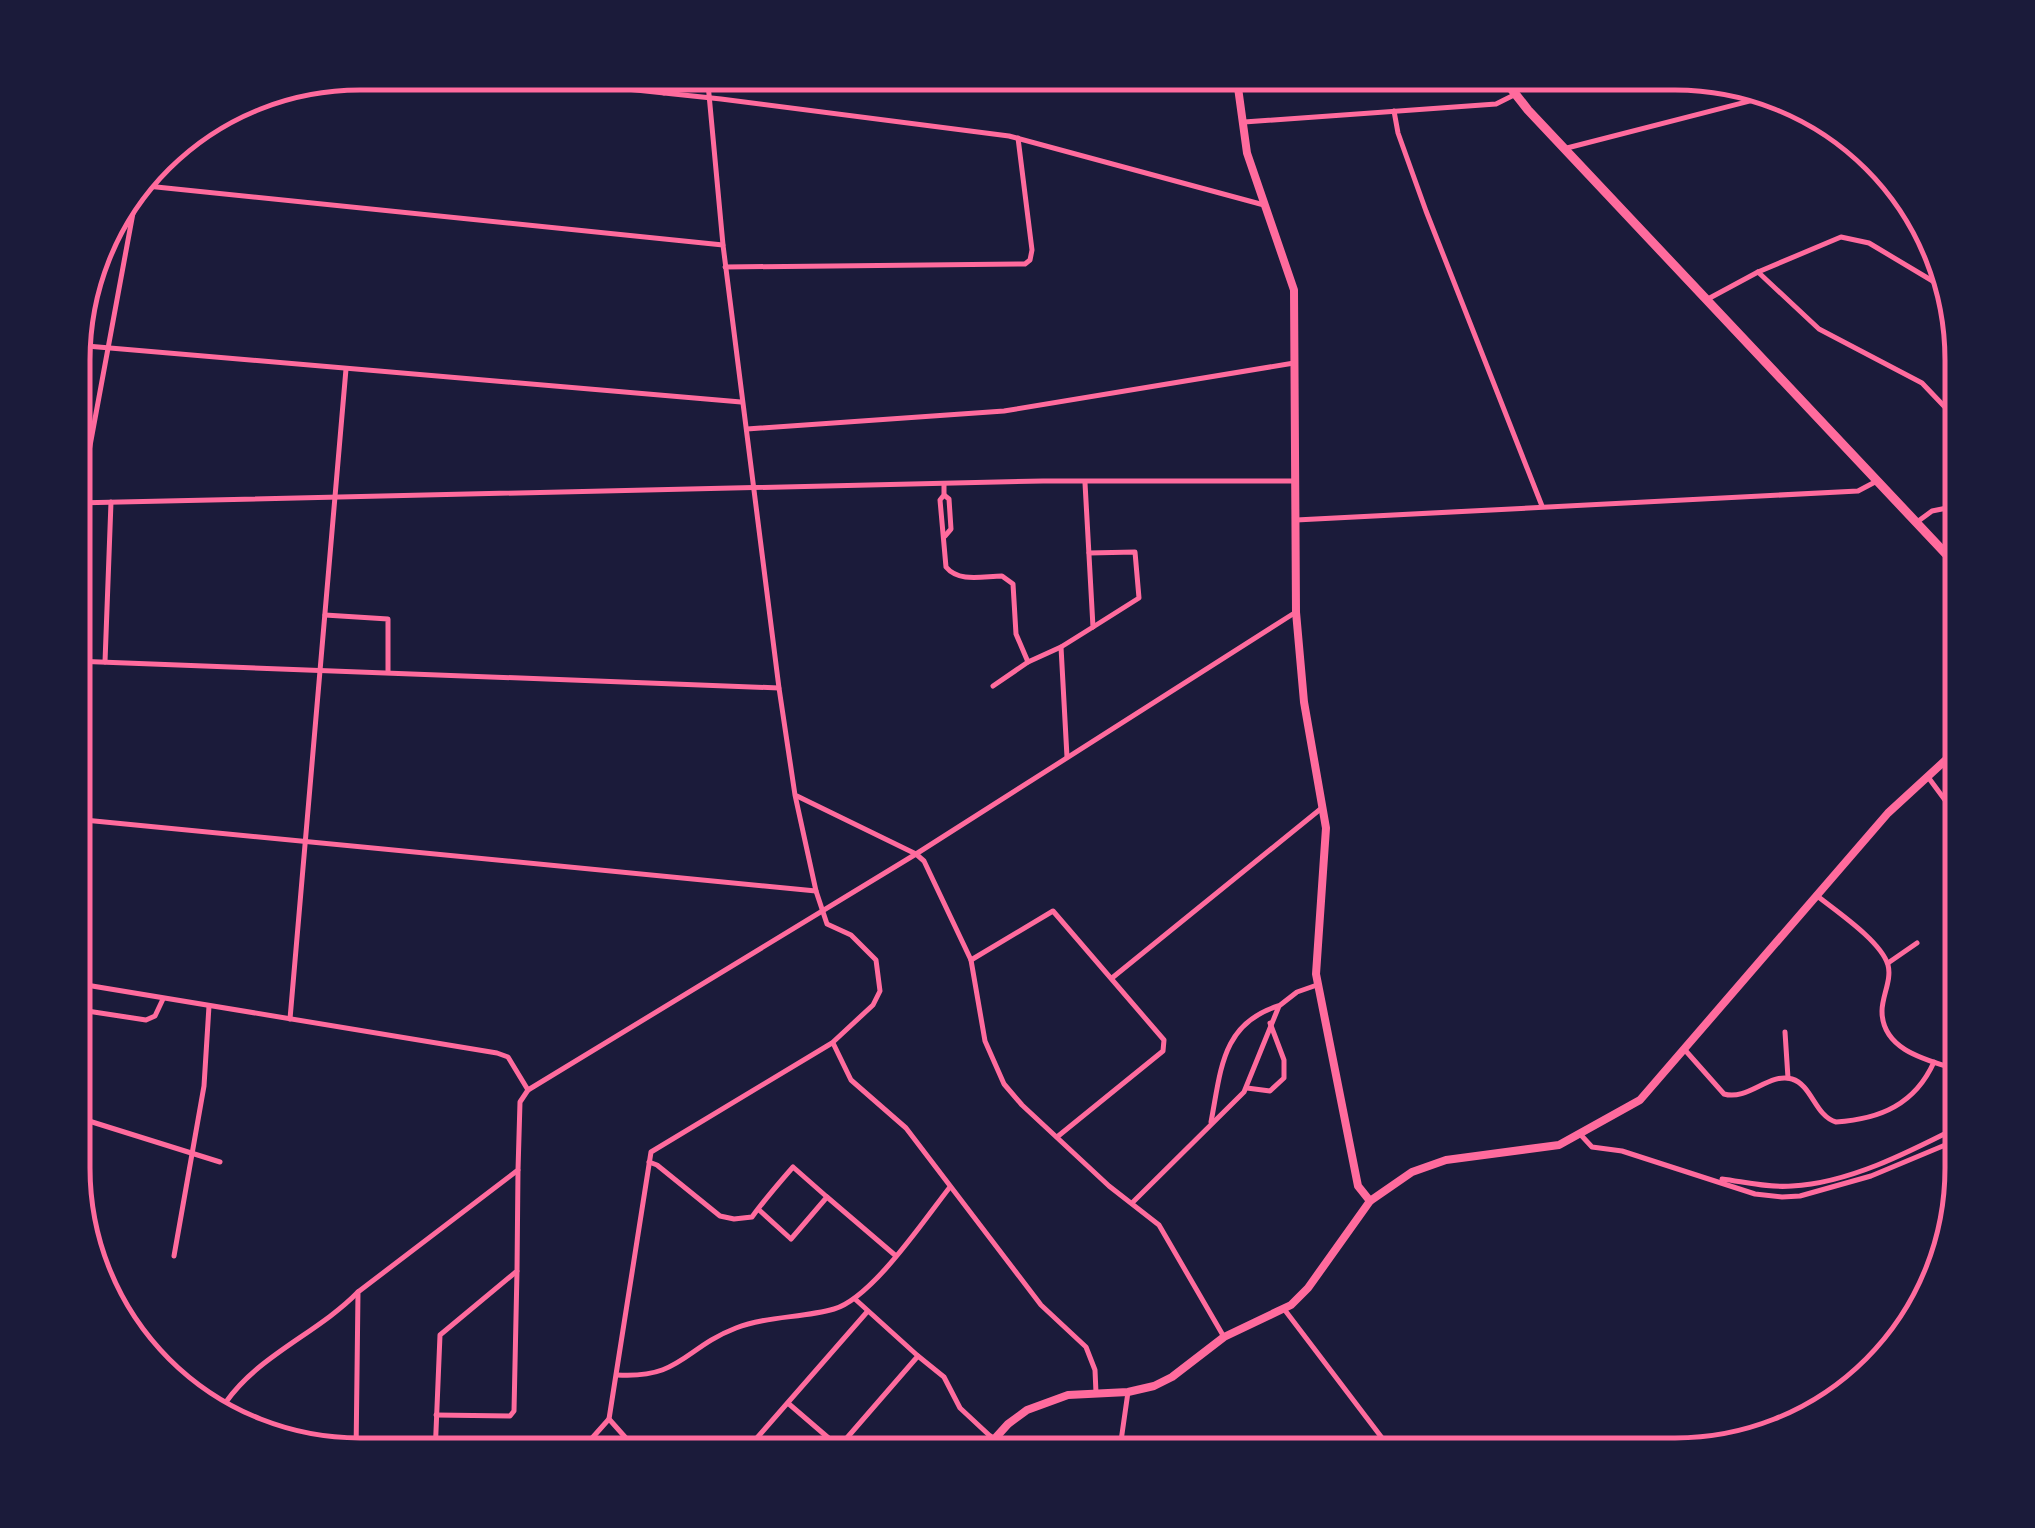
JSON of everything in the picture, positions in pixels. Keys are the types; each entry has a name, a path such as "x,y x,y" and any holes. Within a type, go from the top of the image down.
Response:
{"main road":[{"path":"1512,91 1944,551"}],"street":[{"path":"655,91 1018,138 1264,205"},
{"path":"593,1437 610,1418 651,1152 832,1043 864,1018 880,991 876,960 865,946 826,924 796,794 741,402 708,91"},
{"path":"1238,91 1241,122 1264,205 1294,284 1296,612 1304,702 1326,834 1317,985 1358,1186 1370,1201"},
{"path":"1241,122 1496,104 1514,94"},
{"path":"1565,149 1752,101"},
{"path":"1394,111 1426,211 1542,506"},
{"path":"726,267 1026,264 1032,250 1018,138"},
{"path":"154,186 723,246"},
{"path":"90,438 132,214"},
{"path":"1706,300 1758,272 1841,237 1869,243 1933,281"},
{"path":"1758,272 1819,329 1922,383 1944,406"},
{"path":"91,346 741,402"},
{"path":"747,428 1013,410 1296,362"},
{"path":"290,1019 346,368"},
{"path":"90,503 944,484 1296,481"},
{"path":"1296,520 1858,492 1877,481"},
{"path":"1085,483 1094,627"},
{"path":"944,484 950,529 945,536 946,567 963,577 1002,576 1013,584 1016,634 1028,662"},
{"path":"105,662 110,502"},
{"path":"1917,522 1932,511 1944,509"},
{"path":"994,686 1139,598 1135,552 1089,554"},
{"path":"436,1415 510,1416 514,1411 520,1102 528,1090 916,854 1296,612"},
{"path":"325,615 388,619 388,673"},
{"path":"1062,648 1067,757"},
{"path":"90,662 779,688"},
{"path":"996,1437 1015,1418 1061,1396 1128,1392 1166,1380 1224,1338 1284,1309 1308,1288 1370,1201 1396,1181 1428,1165 1547,1148 1580,1134 1646,1095 1888,813 1944,761"},
{"path":"1927,776 1944,799"},
{"path":"796,794 924,861 972,960 985,1042 999,1074 1022,1106 1164,1232 1224,1338"},
{"path":"1112,978 1323,807"},
{"path":"91,822 816,890"},
{"path":"1816,895 1877,946 1888,963 1882,1010 1885,1028 1904,1050 1944,1066"},
{"path":"972,960 1053,911 1164,1040 1164,1051 1057,1137"},
{"path":"1888,963 1917,943"},
{"path":"1210,1125 1229,1042 1253,1019 1296,992 1317,985"},
{"path":"91,986 497,1053 515,1064 528,1090"},
{"path":"91,1012 146,1020 155,1016 163,998"},
{"path":"174,1256 204,1086 210,1006"},
{"path":"1132,1203 1247,1088 1279,1006"},
{"path":"1247,1088 1270,1091 1284,1078 1284,1060 1270,1023"},
{"path":"1785,1032 1788,1078"},
{"path":"832,1043 850,1080 896,1117 1041,1304 1086,1348 1095,1370 1096,1393"},
{"path":"1684,1050 1718,1091 1740,1095 1788,1078 1799,1084 1825,1118 1842,1122 1905,1102 1920,1088 1934,1062"},
{"path":"91,1122 220,1162"},
{"path":"1709,1177 1782,1186 1808,1184 1865,1168 1944,1133"},
{"path":"1580,1134 1592,1147 1622,1150 1755,1194 1800,1196 1884,1172 1944,1146"},
{"path":"649,1162 657,1164 720,1216 734,1219 752,1217 793,1167 896,1256"},
{"path":"226,1403 241,1380 337,1314 358,1292 518,1170"},
{"path":"617,1374 642,1376 667,1370 738,1327 836,1308 855,1299 896,1256 950,1187"},
{"path":"758,1209 791,1239 827,1198"},
{"path":"435,1437 440,1335 517,1271"},
{"path":"356,1437 358,1292"},
{"path":"855,1299 944,1377 960,1408 995,1437"},
{"path":"1284,1309 1381,1438"},
{"path":"758,1437 867,1312"},
{"path":"847,1437 918,1356"},
{"path":"1121,1438 1128,1392"},
{"path":"789,1404 829,1437"},
{"path":"610,1418 626,1437"}]}
